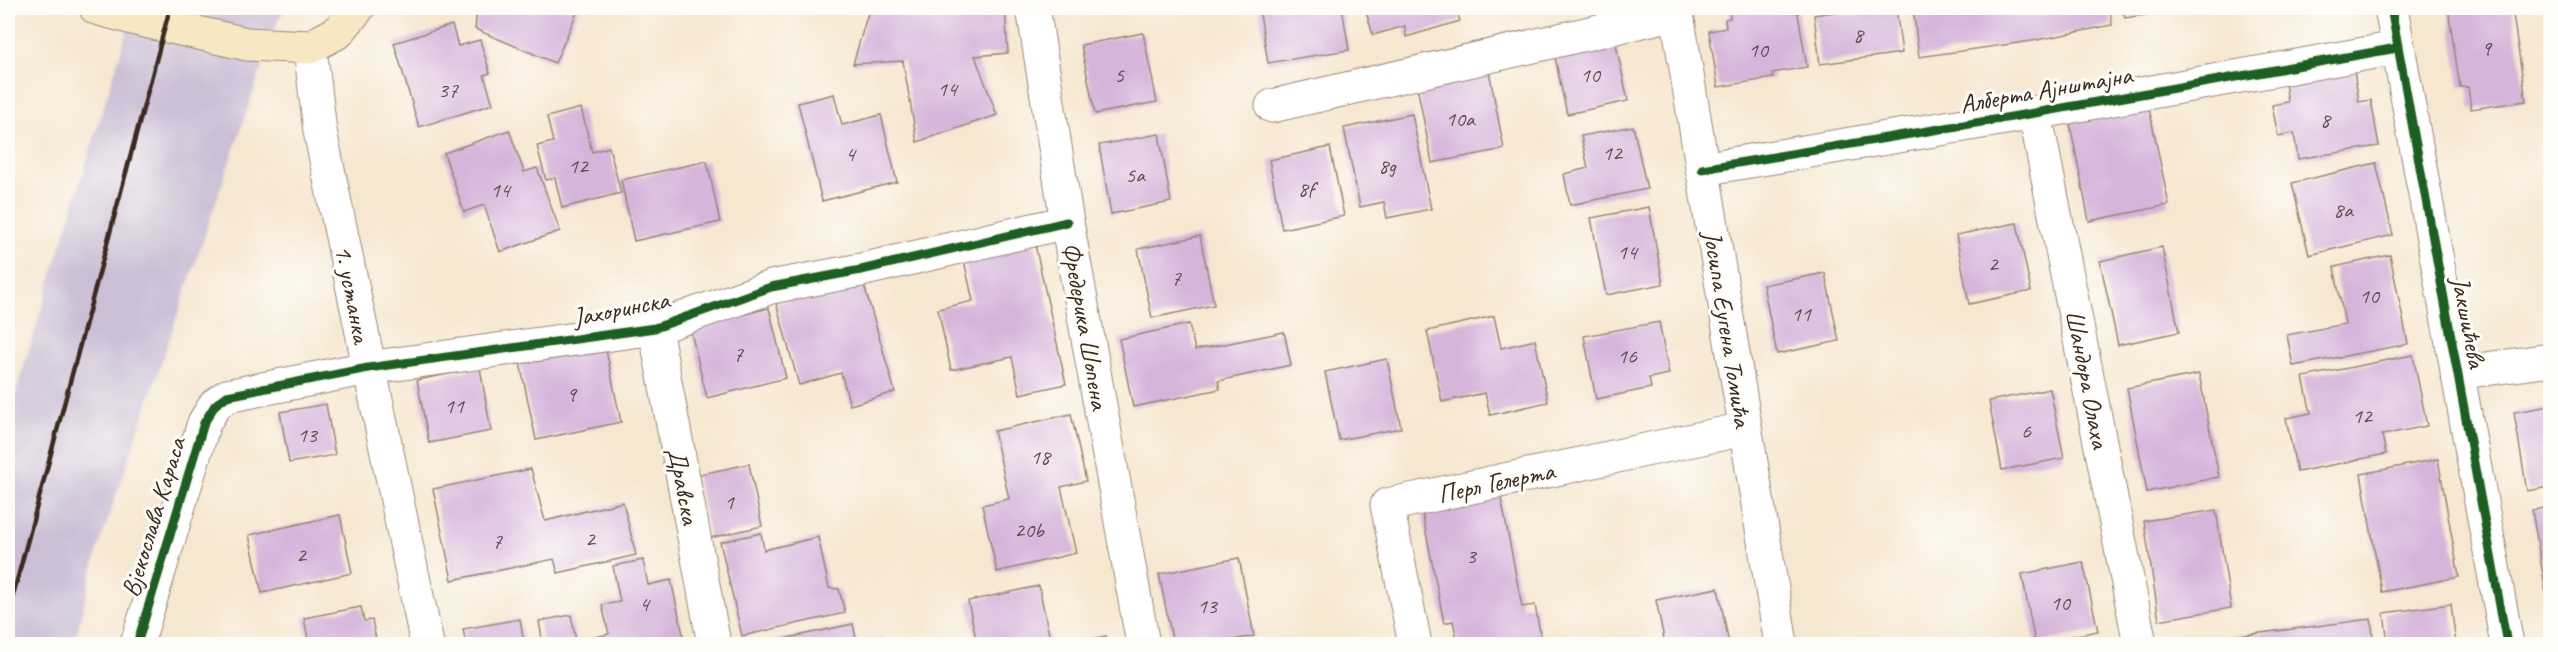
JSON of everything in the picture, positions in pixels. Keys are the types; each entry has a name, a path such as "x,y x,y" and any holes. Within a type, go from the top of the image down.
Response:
{"street":[{"path":"96,8 247,44 310,47 338,32 358,8"},
{"name":"Фредерика Шопена","path":"1033,8 1067,222 1143,645"},
{"name":"Јакшићева","path":"2391,8 2507,645"},
{"name":"Јосипа Еугена Томића","path":"1272,106 1677,10 1781,645"},
{"name":"1. устанка","path":"310,47 320,131 427,645"},
{"name":"Алберта Ајнштајна","path":"1702,169 2036,113 2397,48"},
{"name":"Шандора Олаха","path":"2036,113 2140,645"},
{"name":"Јахоринска","path":"215,405 227,396 368,368 655,328 771,287 861,270 1067,222"},
{"name":"Дравска","path":"655,328 714,645"},
{"path":"2457,373 2550,360"},
{"name":"Вјекослава Караса","path":"137,645 204,423 215,405"},
{"name":"Перл Гелерта","path":"1414,645 1388,505 1744,429"}],"shaded area":[{"path":"134,8 287,8 279,17 98,549 74,644 8,644 8,418"}],"building":[{"path":"477,8 579,8 555,63 475,29"},
{"path":"939,8 1005,8 1008,53 975,56 997,115 917,142 903,61 853,64 868,13"},
{"path":"1259,8 1342,8 1349,50 1268,63"},
{"path":"1365,8 1456,8 1460,21 1406,37 1405,26 1373,35"},
{"path":"1797,8 1807,67 1772,73 1773,78 1718,87 1709,31 1726,28 1725,19 1730,18 1729,10"},
{"path":"1847,8 1896,8 1902,53 1820,64 1814,15 1847,10"},
{"path":"1913,8 2110,8 2112,25 2032,41 1919,57"},
{"path":"2123,8 2183,8 2183,9 2125,18"},
{"path":"2448,8 2512,8 2526,101 2471,109 2468,87 2460,87"},
{"path":"452,25 458,46 480,40 490,73 484,75 493,104 419,127 394,43"},
{"path":"1143,33 1157,102 1095,114 1081,45"},
{"path":"1614,35 1628,101 1567,114 1553,48"},
{"path":"1489,71 1504,149 1432,163 1417,86"},
{"path":"2354,71 2359,102 2371,100 2379,146 2298,159 2294,133 2278,136 2272,105 2288,102 2285,82"},
{"path":"834,94 842,125 881,115 897,182 822,201 798,103"},
{"path":"581,108 592,152 609,147 621,193 562,208 555,178 546,180 537,146 553,142 547,117"},
{"path":"2149,108 2169,205 2089,221 2070,124"},
{"path":"1412,114 1431,209 1387,218 1384,202 1360,207 1344,128"},
{"path":"1633,126 1647,189 1570,205 1564,174 1588,168 1581,136"},
{"path":"509,130 524,172 537,168 560,231 500,252 484,205 464,212 444,153"},
{"path":"1159,134 1171,202 1111,214 1099,145"},
{"path":"1330,147 1344,216 1282,229 1269,160"},
{"path":"707,161 720,222 634,241 621,180"},
{"path":"2376,163 2393,235 2309,255 2292,183"},
{"path":"1649,207 1663,284 1606,295 1591,218"},
{"path":"2017,223 2031,291 1969,304 1956,235"},
{"path":"1200,236 1214,305 1152,318 1138,249"},
{"path":"1034,240 1066,384 1020,394 1012,357 951,370 938,309 973,301 963,256"},
{"path":"2162,247 2179,332 2118,345 2100,261"},
{"path":"2390,255 2408,344 2293,366 2287,335 2345,324 2334,267"},
{"path":"1825,273 1839,341 1777,354 1763,285"},
{"path":"862,278 895,392 850,405 841,373 799,385 776,303"},
{"path":"769,308 786,378 707,398 690,328"},
{"path":"1494,316 1501,348 1535,340 1548,402 1490,415 1485,393 1442,402 1427,331"},
{"path":"1659,322 1669,374 1649,378 1651,388 1596,399 1584,336"},
{"path":"1189,324 1195,350 1284,332 1291,365 1218,381 1220,389 1133,407 1119,339"},
{"path":"605,345 621,422 536,440 520,363"},
{"path":"2413,355 2427,426 2382,435 2386,454 2297,472 2286,418 2311,413 2303,377"},
{"path":"1387,359 1401,428 1339,440 1325,372"},
{"path":"480,368 491,431 429,443 417,380"},
{"path":"2199,374 2219,477 2147,492 2127,388"},
{"path":"2050,389 2064,458 2002,470 1989,401"},
{"path":"326,404 335,455 289,463 280,412"},
{"path":"2550,406 2550,487 2527,491 2514,412"},
{"path":"1071,414 1086,481 1061,487 1076,553 997,572 982,505 1009,499 994,431"},
{"path":"2438,459 2459,577 2382,592 2361,474"},
{"path":"749,464 762,526 710,538 696,475"},
{"path":"531,469 545,521 623,502 636,555 558,573 554,559 452,580 433,489"},
{"path":"1499,487 1522,607 1535,605 1542,644 1458,644 1453,621 1444,623 1420,502"},
{"path":"2550,507 2550,592 2546,593 2532,510"},
{"path":"2216,510 2231,608 2159,620 2144,521"},
{"path":"340,515 352,573 262,593 249,535"},
{"path":"761,533 764,550 818,537 829,588 839,589 845,613 742,636 720,542"},
{"path":"1239,558 1254,636 1213,644 1173,644 1159,574"},
{"path":"643,560 648,585 671,580 685,644 543,644 539,621 571,615 576,641 609,634 602,605 620,602 613,566"},
{"path":"2083,562 2098,631 2035,643 2022,574"},
{"path":"1039,586 1051,644 977,644 968,601"},
{"path":"1718,588 1729,644 1665,644 1656,600"},
{"path":"2451,604 2456,644 2388,644 2384,613"},
{"path":"361,607 364,621 372,620 377,644 309,644 304,618"},
{"path":"520,619 524,644 466,644 463,629"},
{"path":"2371,619 2374,644 2213,644 2213,639"},
{"path":"853,624 857,643 884,637 886,644 760,644"},
{"path":"1106,636 1107,644 1069,644 1069,643"}],"railway":[{"path":"8,614 170,8"}],"cycle path":[{"path":"2391,8 2507,644"},
{"path":"1702,169 2035,113 2397,48"},
{"path":"137,644 204,423 215,405 227,396 368,368 655,328 771,287 861,270 1067,222"}]}
